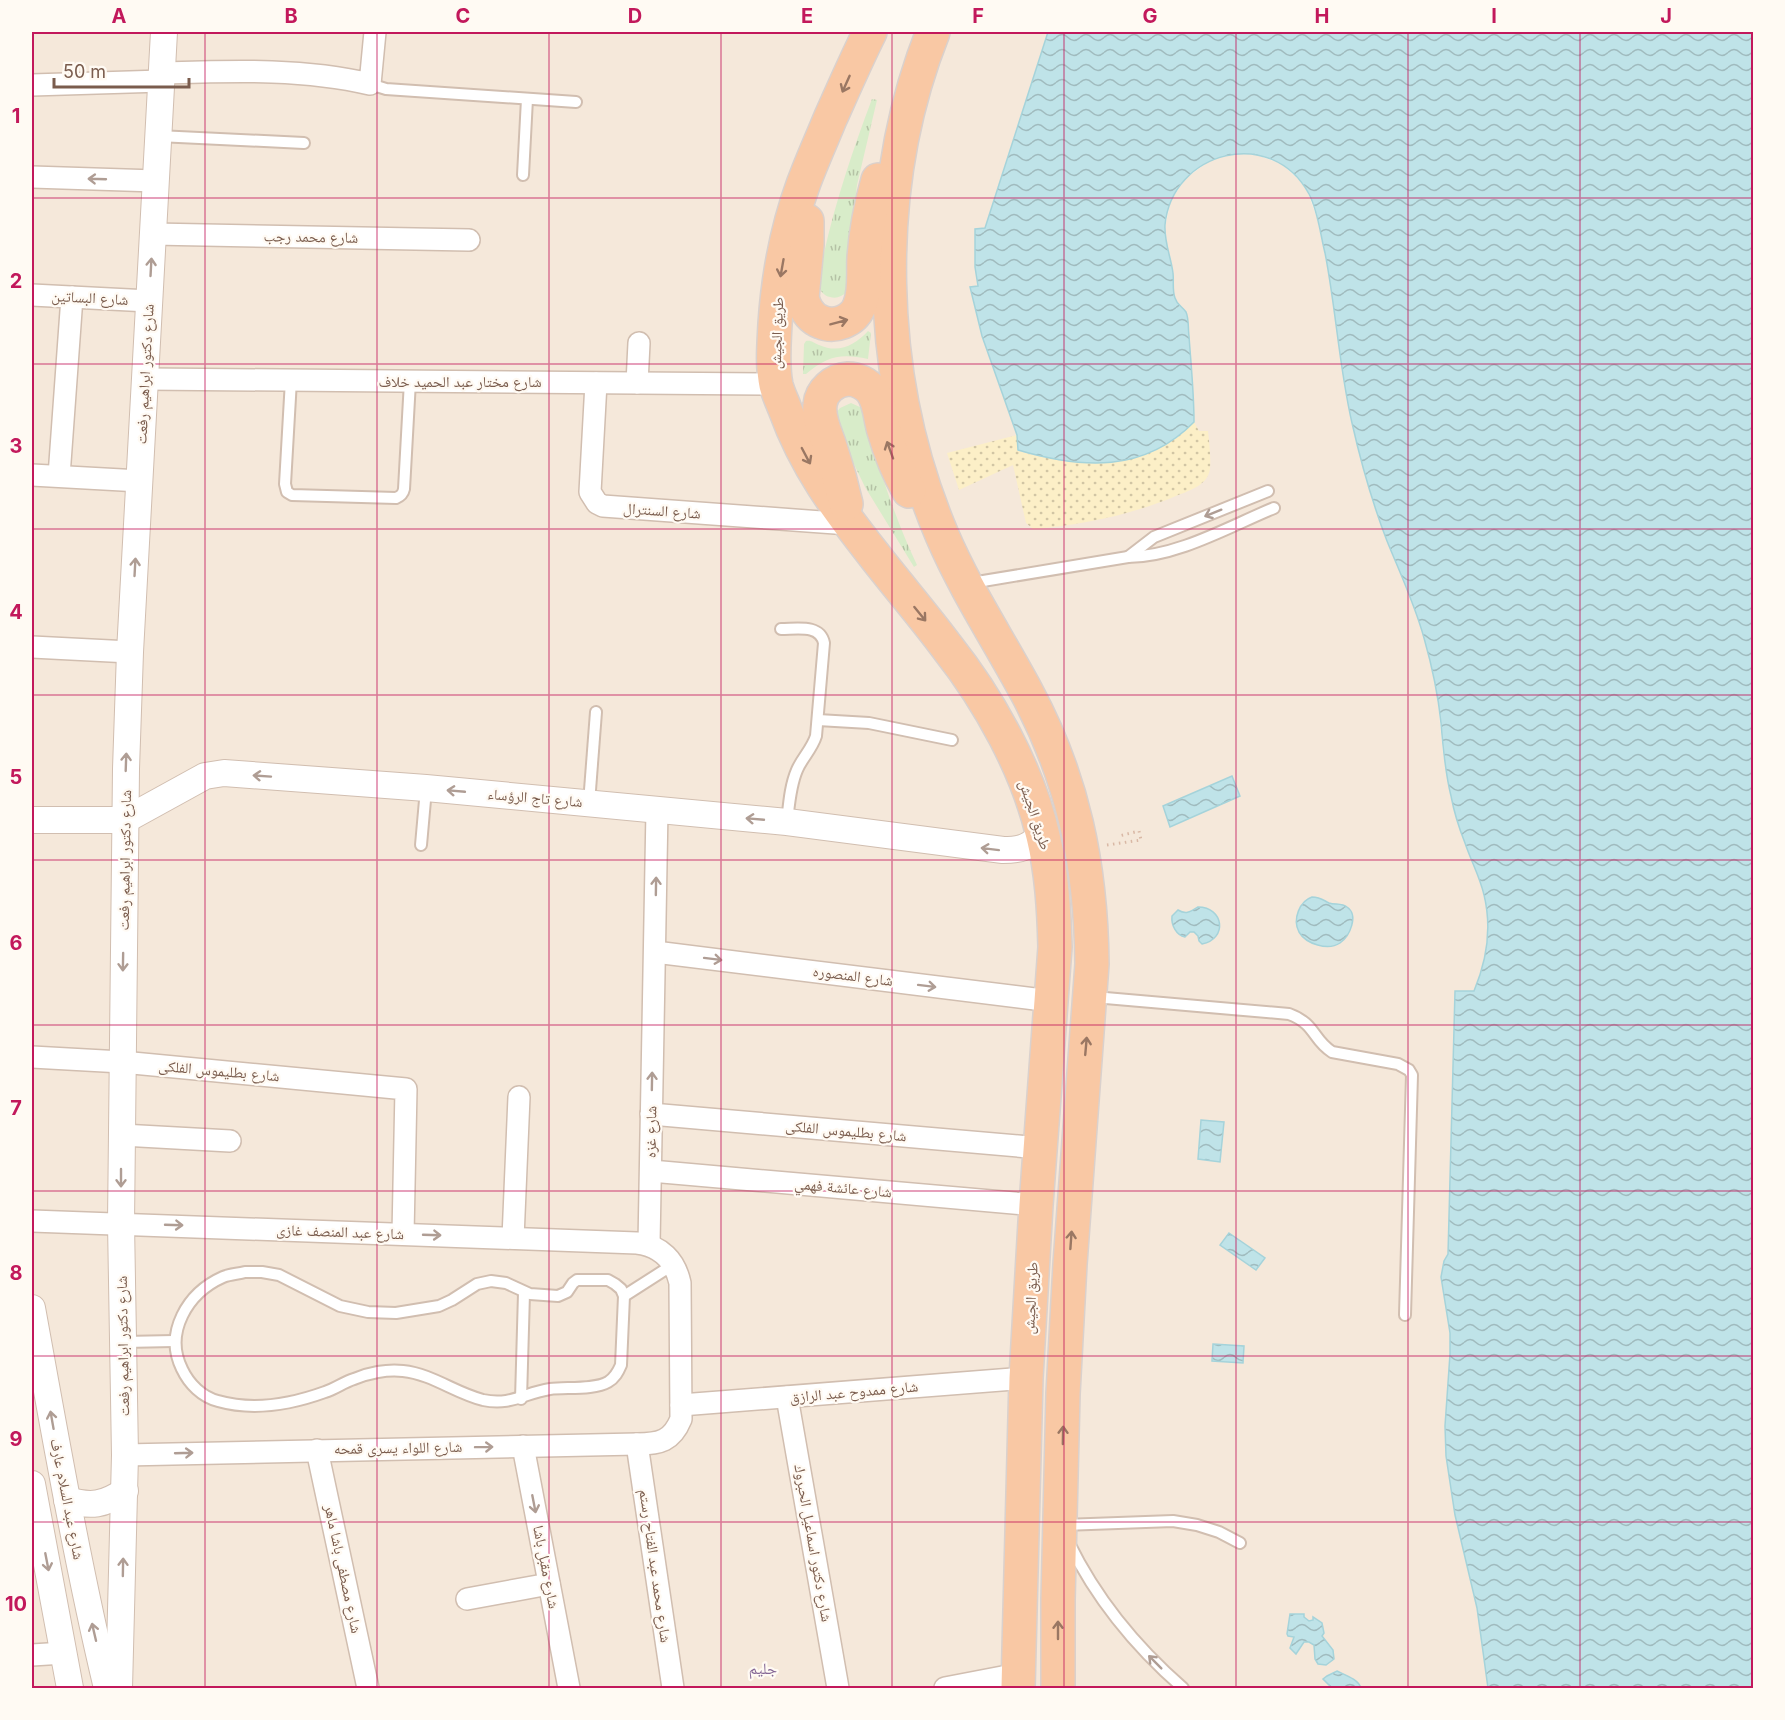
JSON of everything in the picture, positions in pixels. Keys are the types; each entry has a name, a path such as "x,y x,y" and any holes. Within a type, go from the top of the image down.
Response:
{"highway":[{"name":"طريق الجيش","path":"870,32 803,187 790,229 776,306 774,346 776,384 794,434 814,471 849,524 948,648 994,718 1014,756 1043,834 1054,908 1055,947 1026,1378 1018,1681"},
{"path":"933,32 918,72 909,106 896,176 891,222 889,269 891,316 903,408 914,454 942,536 1026,691 1060,765 1081,843 1092,924 1090,997 1070,1264 1063,1394 1058,1689"},
{"path":"803,187 807,226 807,255 802,298 804,306 820,322 835,325 843,323 855,314 862,300 866,232 871,206 886,155 909,106"},
{"path":"849,524 838,473 822,424 820,406 822,397 833,384 850,379 866,385 872,391 888,447 896,466 916,503 942,536"}],"street":[{"name":"شارع دكتور ابراهيم رفعت","path":"119,1689 125,1455 121,1223 125,820 130,652 164,32"},
{"path":"32,85 252,70 342,78 370,84 375,32"},
{"path":"32,177 156,181"},
{"name":"شارع محمد رجب","path":"153,234 469,240"},
{"name":"شارع البساتين","path":"32,295 149,300"},
{"path":"59,476 72,297"},
{"path":"637,383 639,343"},
{"name":"شارع مختار عبد الحميد خلاف","path":"145,379 776,384"},
{"name":"شارع السنترال","path":"596,383 590,492 597,503 609,508 849,524"},
{"path":"32,475 140,481"},
{"path":"32,647 130,652"},
{"name":"شارع تاج الرؤساء","path":"32,820 125,820 205,776 224,773 426,788 787,822 1003,850 1019,850 1033,843 1043,834"},
{"name":"شارع غزه","path":"649,1244 657,810"},
{"name":"شارع المنصوره","path":"655,952 1051,1001"},
{"name":"شارع بطليموس الفلكى","path":"32,1058 122,1062 406,1089 403,1234"},
{"path":"513,1238 519,1097"},
{"name":"شارع بطليموس الفلكى","path":"651,1114 1040,1148"},
{"path":"122,1135 230,1141"},
{"name":"شارع عائشة فهمي","path":"651,1171 1036,1205"},
{"name":"شارع عبد المنصف غازى","path":"32,1221 649,1244"},
{"path":"649,1244 667,1256 674,1264 680,1283 681,1405"},
{"name":"شارع عبد السلام عارف","path":"32,1308 67,1500 107,1689"},
{"name":"شارع ممدوح عبد الرازق","path":"681,1405 1026,1378"},
{"name":"شارع دكتور اسماعيل الحبروك","path":"787,1397 838,1689"},
{"name":"شارع اللواء يسرى قمحه","path":"125,1455 637,1444 659,1442 669,1437 677,1429 681,1419 681,1405"},
{"name":"شارع محمد عبد الفتاح رستم","path":"637,1444 673,1689"},
{"name":"شارع مقبل باشا","path":"523,1446 568,1689"},
{"name":"شارع مصطفى باشا ماهر","path":"318,1450 368,1689"},
{"path":"32,1484 70,1689"},
{"path":"67,1500 81,1504 97,1504 112,1500 124,1491"},
{"path":"467,1599 549,1584"},
{"path":"32,1655 64,1653"},
{"path":"945,1689 1018,1681"}],"lane":[{"path":"370,84 386,89 576,102"},
{"path":"523,175 527,99"},
{"path":"158,136 304,143"},
{"path":"291,380 285,484 287,492 292,495 396,498 400,497 404,489 410,381"},
{"path":"1128,557 1154,537 1268,491"},
{"path":"966,584 1128,557 1148,556 1183,546 1274,508"},
{"path":"781,629 814,630 819,633 824,643 814,744 795,773 787,822"},
{"path":"589,803 596,712"},
{"path":"818,720 869,723 952,740"},
{"path":"422,845 426,788"},
{"path":"1090,997 1289,1014 1309,1025 1325,1048 1332,1052 1398,1064 1409,1070 1412,1075 1405,1315"},
{"path":"624,1296 674,1264"},
{"path":"245,1272 279,1275 340,1306 368,1311 396,1313 439,1306 477,1284 491,1281 506,1283 524,1293 558,1296 567,1292 573,1283 583,1279 608,1280 621,1289 624,1296 621,1365 617,1375 598,1386 549,1389 520,1399 499,1402 479,1399 425,1375 402,1370 378,1372 355,1378 326,1392 297,1401 266,1406 235,1405 216,1401 199,1392 186,1378 178,1360 174,1341 180,1321 190,1302 205,1287 224,1277 245,1272"},
{"path":"520,1399 524,1293"},
{"path":"123,1342 174,1341"},
{"path":"1183,1689 1136,1642 1108,1607 1082,1567 1061,1525 1173,1521 1219,1532 1240,1543"}],"path":[{"path":"1105,845 1141,840 1139,831 1119,836"}],"shaded area":[{"path":"32,32 1048,32 985,228 975,229 975,267 978,286 970,287 982,336 1017,435 1181,308 1174,296 1173,271 1165,241 1165,227 1171,200 1186,178 1220,156 1244,153 1282,164 1301,182 1308,193 1317,218 1332,289 1351,418 1361,459 1372,500 1424,635 1437,694 1443,753 1451,799 1480,880 1487,912 1485,961 1474,992 1455,991 1448,1254 1444,1261 1442,1285 1450,1333 1445,1426 1446,1456 1455,1515 1477,1608 1488,1688 32,1688"}],"green space":[{"path":"872,99 877,100 857,185 847,292 833,298 821,290 819,273 839,194"},
{"path":"868,331 871,333 868,359 842,356 821,363 803,374 806,341 826,348 840,348 852,344"},
{"path":"851,403 862,408 893,507 917,565 914,567 865,487 835,425 836,413 840,408"}],"sand":[{"path":"1194,422 1199,431 1208,431 1209,440 1210,470 1207,478 1200,485 1159,503 1124,514 1052,527 1033,529 1026,523 1013,465 959,490 947,453 1017,435 1018,451 1066,461 1112,462 1155,451 1175,439"}],"water":[{"path":"1048,32 1753,32 1753,1688 1488,1688 1477,1608 1455,1515 1446,1456 1445,1426 1450,1333 1441,1277 1448,1254 1455,991 1474,991 1485,956 1488,920 1484,895 1452,802 1440,712 1424,638 1412,601 1376,512 1355,438 1344,381 1329,274 1317,215 1309,194 1292,172 1272,159 1249,154 1226,156 1204,164 1185,179 1172,200 1165,225 1173,273 1174,295 1188,317 1194,422 1175,439 1154,451 1111,462 1065,461 1018,450 1017,435 982,336 970,287 978,286 975,267 975,229 985,228"},
{"path":"1232,776 1240,796 1170,827 1163,806"},
{"path":"1312,897 1343,905 1351,911 1352,925 1347,936 1340,943 1330,946 1318,945 1307,940 1299,932 1296,922 1298,911 1304,902"},
{"path":"1198,907 1207,908 1213,912 1218,917 1219,924 1216,936 1202,944 1194,932 1190,932 1185,937 1179,934 1173,926 1172,919 1178,910 1188,912"},
{"path":"1201,1120 1224,1122 1220,1162 1198,1159"},
{"path":"1229,1233 1265,1258 1256,1270 1220,1245"},
{"path":"1213,1344 1244,1346 1243,1363 1212,1361"},
{"path":"1290,1614 1304,1614 1309,1621 1313,1620 1313,1617 1322,1623 1324,1633 1322,1636 1333,1650 1334,1659 1326,1665 1318,1664 1315,1659 1314,1645 1309,1642 1304,1642 1296,1654 1290,1648 1294,1637 1287,1634"},
{"path":"1337,1671 1354,1680 1361,1688 1332,1688 1323,1679"}],"district":[{"name":"جليم","path":"763,1668"}]}
